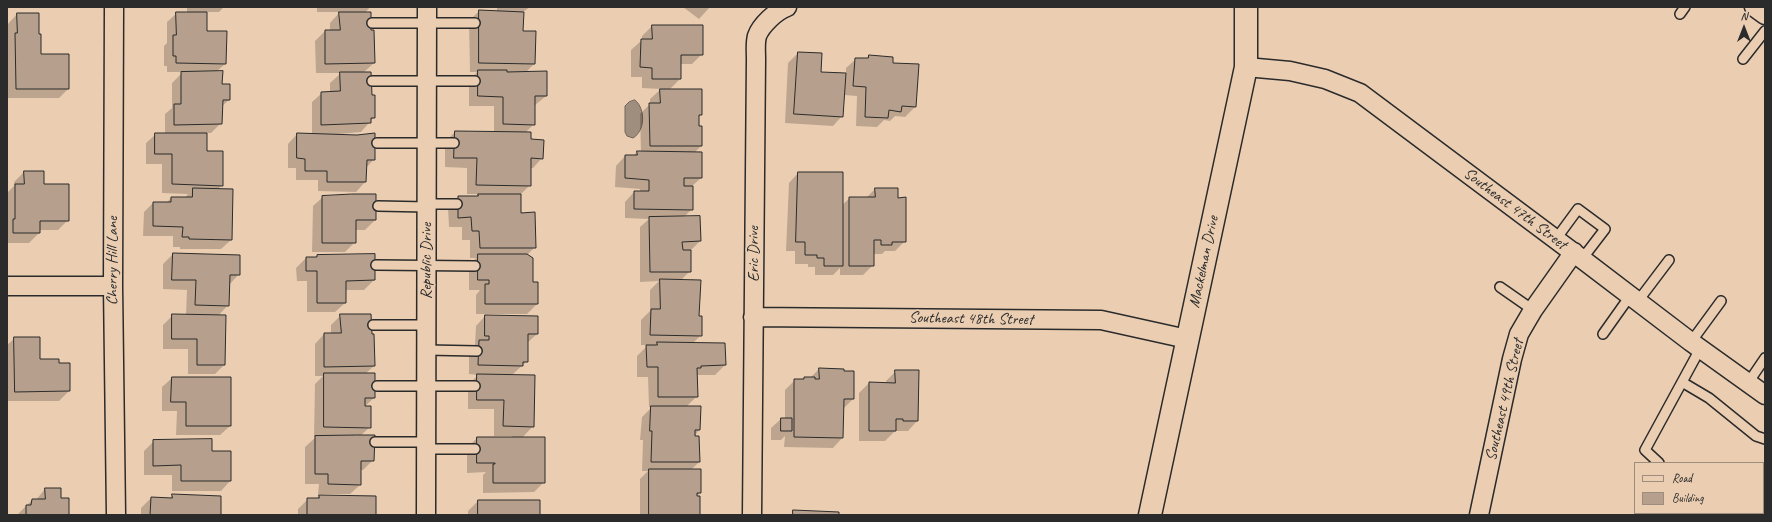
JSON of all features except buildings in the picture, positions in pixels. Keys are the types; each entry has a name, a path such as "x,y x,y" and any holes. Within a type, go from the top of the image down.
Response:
{"street":[{"name":"Cherry Hill Lane","path":"114,7 113,286 116,515"},
{"name":"Eric Drive","path":"752,515 757,36 780,10 787,7"},
{"name":"Mackelman Drive","path":"1150,515 1246,67 1246,7"},
{"path":"1754,7 1765,15"},
{"name":"Republic Drive","path":"426,515 427,15"},
{"name":"Southeast 47th Street","path":"1246,67 1290,71 1325,79 1360,93 1556,239 1695,346 1765,396"},
{"name":"Southeast 49th Street","path":"1479,515 1512,359 1519,334 1533,310 1578,256"},
{"path":"7,286 113,286"},
{"name":"Southeast 48th Street","path":"753,317 1101,320 1188,339"}],"lane":[{"path":"372,23 427,15 475,23"},
{"path":"1743,59 1765,31"},
{"path":"372,81 475,81"},
{"path":"377,143 454,143"},
{"path":"378,206 457,204"},
{"path":"1556,239 1578,209 1605,229 1578,256"},
{"path":"1603,334 1669,260"},
{"path":"376,265 475,266"},
{"path":"1500,287 1533,310"},
{"path":"1658,462 1645,450 1682,382 1695,346 1721,301"},
{"path":"373,325 427,325"},
{"path":"427,350 476,351"},
{"path":"1748,383 1765,358"},
{"path":"1682,382 1709,398 1756,436 1765,439"},
{"path":"377,386 475,386"},
{"path":"376,442 475,449"}],"shaded area":[{"path":"635,100 641,109 643,120 640,130 633,138 627,136 625,132 625,106 629,102"}]}
